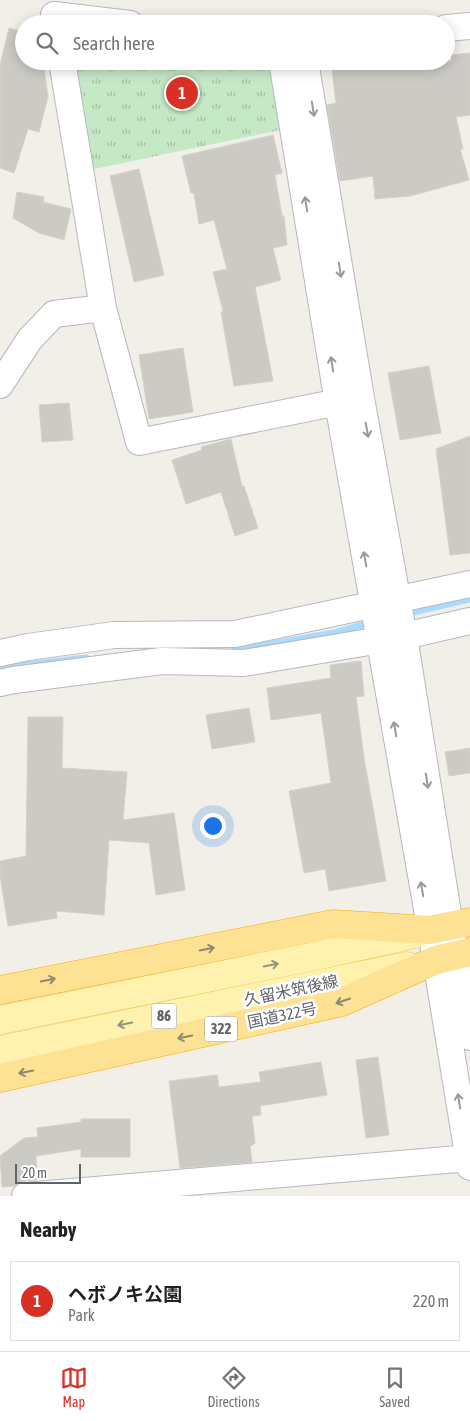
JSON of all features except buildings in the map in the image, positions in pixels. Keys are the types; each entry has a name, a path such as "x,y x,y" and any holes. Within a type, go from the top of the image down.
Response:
{"highway":[{"path":"0,990 334,924 450,926"},
{"name":"国道322号","path":"0,1078 342,1002 454,956"}],"main road":[{"name":"久留米筑後線","path":"0,1020 306,958 450,926"},
{"name":"久留米筑後線","path":"0,1050 454,956"}],"street":[{"path":"55,13 69,15"},
{"path":"455,27 470,26"},
{"path":"63,70 103,308 138,442 350,400"},
{"path":"25,1196 470,1161 450,926 391,636 350,400 284,70"},
{"path":"306,70 350,400"},
{"path":"0,385 30,339 54,314 103,308"},
{"path":"0,653 28,647 114,635 235,634 470,584"},
{"path":"0,683 162,661 244,663 470,621"},
{"path":"454,956 470,1037"}],"green space":[{"path":"63,70 295,70 299,126 80,172"}],"waterway":[{"path":"404,614 470,599"},
{"path":"234,651 334,633 372,622"},
{"path":"0,669 86,658"}],"place":[{"name":"ヘボノキ公園","path":"182,93"}]}
